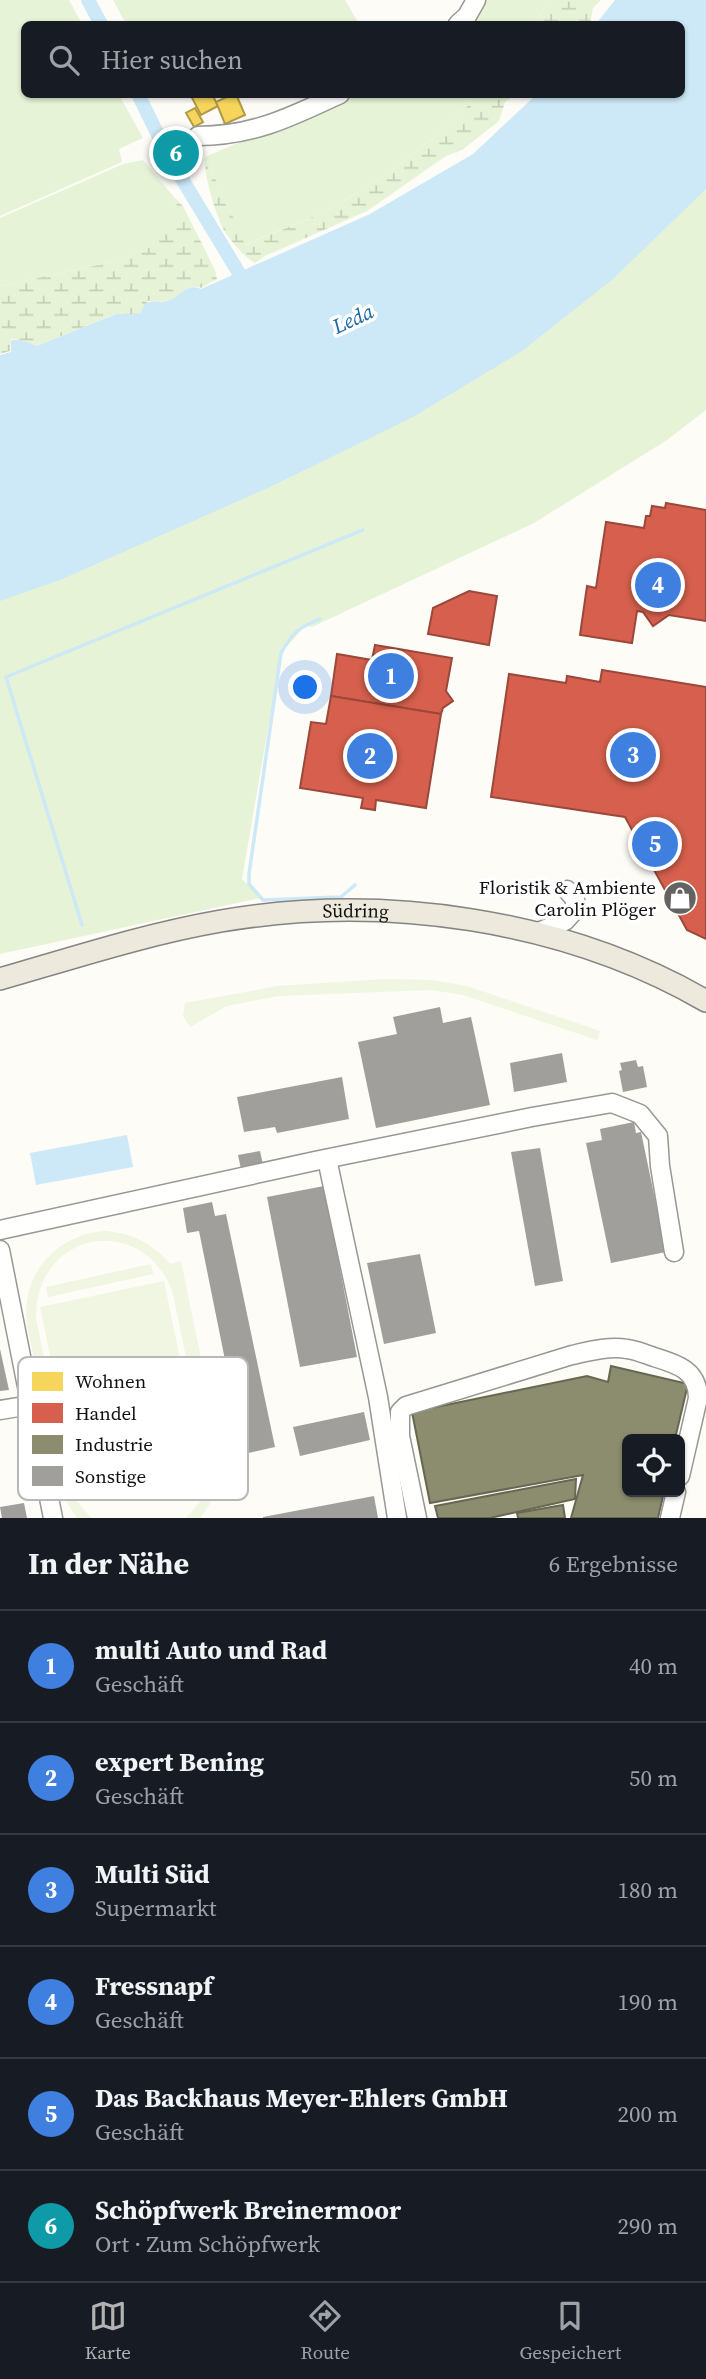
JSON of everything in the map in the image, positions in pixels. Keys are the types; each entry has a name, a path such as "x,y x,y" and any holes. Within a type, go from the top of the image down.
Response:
{"main road":[{"name":"Südring","path":"0,979 222,920 331,910 386,911 485,923 536,933 632,964 706,1001"}],"street":[{"path":"461,21 476,0"},
{"path":"198,136 229,136 274,123 331,98"},
{"path":"536,933 565,921 575,910 575,899 567,890"},
{"path":"0,1230 327,1159 612,1103 640,1114 658,1136 660,1166 674,1252"},
{"path":"327,1159 378,1397 397,1518"},
{"path":"0,1250 21,1357"},
{"path":"417,1518 400,1436 400,1412 406,1406 599,1349 627,1348 686,1369 695,1378 698,1398 685,1454"},
{"path":"0,1410 18,1407"},
{"path":"670,1518 675,1497"},
{"path":"49,1500 53,1518"}],"green space":[{"path":"0,0 69,0 80,21 21,21 21,98 121,98 143,138 119,149 122,162 0,216"},
{"path":"113,0 345,0 357,21 124,21"},
{"path":"480,0 550,0 536,21 466,21"},
{"path":"550,0 601,0 593,8 591,21 536,21"},
{"path":"342,98 476,98 426,144 367,187 315,216 245,245 205,157"},
{"path":"476,98 511,98 505,102 499,121 462,150 446,156 367,211 265,256 255,263 228,236 214,206 205,157 246,245 346,200 387,174 444,128"},
{"path":"143,160 173,196 180,215 152,247 112,262 0,286 0,218 123,164"},
{"path":"706,184 706,410 667,440 534,523 312,627 306,625 281,653 242,879 261,898 0,954 0,598"},
{"path":"173,196 183,206 217,279 201,288 191,287 166,301 148,301 139,314 115,314 37,346 11,339 10,351 0,354 0,286 112,262 151,247 179,215"},
{"path":"384,979 433,980 467,986 600,1031 597,1040 463,995 431,990 278,996 227,1006 190,1027 183,1016 185,1003 277,986"},
{"path":"105,1231 124,1234 141,1240 170,1264 181,1261 201,1357 186,1357 172,1290 157,1265 137,1249 114,1242 91,1242 70,1251 52,1267 40,1290 36,1319 44,1357 34,1357 27,1325 29,1290 45,1261 57,1249 87,1234"},
{"path":"151,1264 153,1274 48,1297 46,1287"},
{"path":"164,1281 180,1357 50,1357 40,1307"},
{"path":"66,1500 77,1500 91,1518 77,1518"},
{"path":"200,1500 211,1500 200,1518 186,1518"}],"water":[{"name":"Leda","path":"615,0 706,0 706,189 613,279 522,351 413,417 270,487 60,580 0,601 0,355 11,352 11,340 22,340 37,346 116,314 139,314 144,305 151,301 167,301 191,287 201,289 370,214 473,154 533,98 685,98 685,21 598,21"},
{"path":"127,1135 133,1167 36,1185 30,1153"}],"building: Wohnen":[{"path":"192,98 214,98 218,106 201,115"},
{"path":"224,98 238,98 245,115 225,124 216,102"},
{"path":"195,108 203,122 194,127 186,113"},
{"path":"181,141 188,154 163,167 157,156"}],"building: Handel":[{"path":"666,503 706,510 706,621 669,615 653,626 643,612 637,611 632,643 580,635 587,586 596,588 606,522 644,528 646,516 650,516 652,506 665,508"},
{"path":"469,591 497,596 489,645 428,634 433,608"},
{"path":"375,645 452,658 446,691 453,701 443,708 441,714 331,696 337,654 372,660"},
{"path":"602,670 706,687 706,939 687,930 625,817 491,797 509,674 566,683 567,676 600,682"},
{"path":"331,696 441,714 426,808 376,800 375,810 361,808 363,798 300,788 311,722 326,724"}],"building: Industrie":[{"path":"611,1366 688,1384 676,1434 622,1434 622,1497 663,1497 658,1518 571,1518 583,1475 430,1503 412,1412 587,1376 608,1382"},
{"path":"576,1479 575,1499 490,1518 438,1518 435,1506"},
{"path":"563,1505 565,1518 518,1518 517,1513"}],"building: Sonstige":[{"path":"440,1007 443,1023 471,1017 490,1105 376,1128 358,1042 397,1034 393,1017"},
{"path":"562,1053 567,1082 514,1092 510,1063"},
{"path":"636,1060 638,1067 643,1066 647,1087 623,1092 620,1063"},
{"path":"342,1077 349,1119 277,1133 275,1127 244,1132 237,1097"},
{"path":"634,1122 636,1133 641,1132 666,1252 611,1263 586,1143 602,1140 600,1129"},
{"path":"540,1148 563,1281 535,1286 511,1152"},
{"path":"260,1151 263,1165 241,1169 238,1155"},
{"path":"324,1186 357,1357 300,1367 267,1197"},
{"path":"212,1202 215,1216 226,1214 275,1447 248,1453 248,1357 224,1357 199,1231 187,1233 183,1208"},
{"path":"420,1254 436,1333 384,1344 367,1263"},
{"path":"0,1349 9,1390 0,1391"},
{"path":"364,1412 370,1440 300,1456 293,1427"},
{"path":"374,1496 378,1518 263,1518 263,1517"},
{"path":"24,1503 27,1518 2,1518 0,1507"}],"waterway":[{"path":"88,0 99,21"},
{"path":"140,98 161,141"},
{"path":"173,164 248,288"},
{"path":"82,925 6,677 363,530"},
{"path":"320,619 297,632 281,653 249,884 263,900 341,897 355,885"}],"place":[{"name":"Schöpfwerk Breinermoor","path":"176,153"},
{"name":"Fressnapf","path":"658,585"},
{"name":"multi Auto und Rad","path":"391,676"},
{"name":"Multi Süd","path":"633,755"},
{"name":"expert Bening","path":"370,756"},
{"name":"Das Backhaus Meyer-Ehlers GmbH","path":"655,844"},
{"name":"Floristik & Ambiente Carolin Plöger","path":"680,898"}]}
